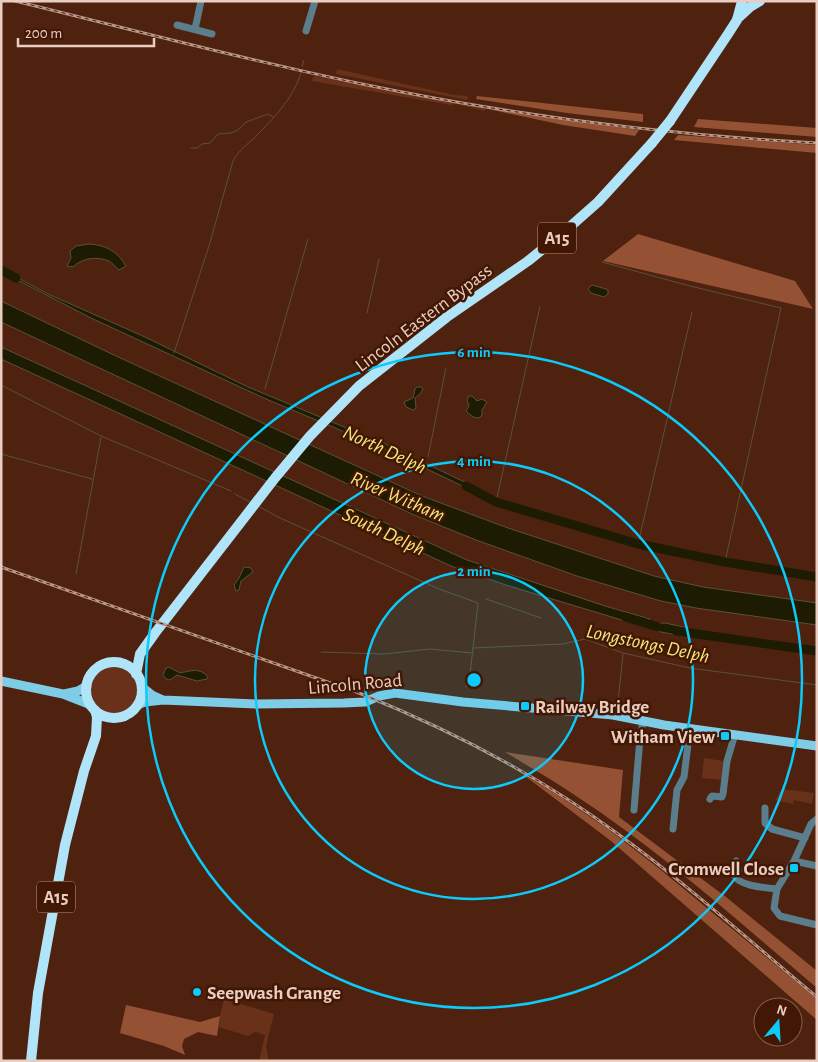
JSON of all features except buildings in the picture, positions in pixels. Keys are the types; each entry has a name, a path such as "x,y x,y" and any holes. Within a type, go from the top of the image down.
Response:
{"highway":[{"name":"Lincoln Eastern Bypass","path":"737,20 742,1"},
{"name":"Lincoln Eastern Bypass","path":"122,664 140,654 242,520 310,436 359,386 405,348 528,261 598,202 670,121 737,20 750,7 760,1"},
{"name":"Lincoln Eastern Bypass","path":"136,674 140,654"},
{"name":"A15","path":"31,1061 38,993 65,845 84,770 96,736 97,718 88,698 87,686 91,675 99,667 110,663 122,664"},
{"path":"122,664 136,674 142,687 138,705"},
{"name":"A15","path":"96,736 106,724 128,714 138,705"},
{"path":"93,708 104,716 116,718"}],"main road":[{"path":"1,681 63,694 93,708"},
{"path":"63,694 78,691 87,686"},
{"name":"Lincoln Road","path":"142,687 163,700"},
{"name":"Lincoln Road","path":"138,705 145,702 163,700 256,704 364,702 395,692 464,702 614,715 643,721 817,746"}],"street":[{"path":"195,29 201,1"},
{"path":"306,31 315,1"},
{"path":"178,25 212,34"},
{"path":"634,810 643,721"},
{"path":"673,829 672,800 684,777 690,728"},
{"path":"710,798 712,796 722,797 728,761 736,734"},
{"path":"765,808 765,823 772,829 805,838"},
{"path":"817,819 811,824 794,861 777,889 774,908 780,916 817,925"},
{"path":"736,861 733,873 736,879 777,889"},
{"path":"794,861 817,866"}],"shaded area":[{"path":"337,69 454,95 468,96 467,100 336,74"},
{"path":"313,76 485,108 485,111 456,104 451,105 312,81"},
{"path":"477,96 643,114 643,122 476,99"},
{"path":"488,109 639,130 635,136 563,125"},
{"path":"698,119 817,128 817,137 694,127"},
{"path":"678,135 817,145 817,153 674,140"},
{"path":"638,234 795,281 813,309 603,261"},
{"path":"119,667 131,673 136,681 136,699 131,707 123,712 109,713 97,707 92,699 91,685 97,673 105,668"},
{"path":"505,752 623,770 619,817 726,897 817,971 817,988 700,888 639,840 567,790"},
{"path":"704,758 724,761 722,780 702,778"},
{"path":"521,773 608,829 661,870 817,999 817,1020 803,1008 803,997 791,997 611,841"},
{"path":"782,789 814,793 812,804 794,800 793,804 775,800"},
{"path":"224,999 274,1014 266,1046 269,1061 259,1061 265,1035 255,1032 248,1036 219,1027"},
{"path":"126,1005 200,1022 220,1016 217,1036 198,1032 184,1039 182,1046 185,1055 164,1046 120,1033"}],"water":[{"path":"89,244 110,250 119,256 126,266 119,270 109,261 95,258 85,260 73,267 67,266 71,258 70,251 76,246"},
{"path":"7,272 48,294 145,337 248,387 385,444 477,488 475,492 383,448 266,399 91,318 6,274"},
{"path":"592,285 608,290 608,294 604,297 591,293 588,289"},
{"name":"River Witham","path":"1,301 116,356 422,496 508,528 654,576 703,587 817,603 817,625 696,608 661,601 577,576 476,540 412,514 1,322"},
{"path":"1,347 467,560 650,619 625,621 506,585 451,566 1,359"},
{"path":"417,387 422,387 423,389 415,398 416,408 413,410 406,407 404,402 413,398"},
{"path":"469,396 472,396 477,401 482,399 487,402 479,418 473,417 466,411 469,406 467,400"},
{"path":"244,567 251,568 253,572 241,581 239,590 236,591 234,585"},
{"path":"665,623 688,628 687,637 639,625"},
{"path":"169,667 180,673 202,672 208,677 207,679 197,681 177,675 170,680 166,679 163,675 166,668"}],"waterway":[{"path":"302,66 304,60"},
{"path":"174,353 209,246 233,161 238,153 265,127 284,105 295,89 301,72"},
{"path":"191,148 197,148 202,144 210,143 218,134 231,133 238,130 246,122 268,114 273,117"},
{"path":"265,389 308,239"},
{"path":"367,313 379,259"},
{"path":"602,262 781,308 725,562"},
{"name":"North Delph","path":"1,270 16,278"},
{"path":"496,502 540,306"},
{"path":"638,544 692,312"},
{"path":"428,457 446,368"},
{"path":"1,385 101,436 231,491"},
{"path":"76,574 101,437"},
{"path":"1,454 92,479"},
{"name":"North Delph","path":"466,486 496,502 638,544 725,562 817,577"},
{"path":"235,494 250,502"},
{"path":"258,506 280,518 439,589 478,603 470,675 466,687"},
{"path":"486,599 541,618"},
{"name":"South Delph","path":"625,617 658,627"},
{"name":"South Delph","path":"676,631 817,651"},
{"name":"Longstongs Delph","path":"473,648 563,644 585,639 623,653 690,668 817,685"},
{"path":"321,652 384,654 430,649 472,653"},
{"path":"617,711 623,654"}],"railway":[{"path":"15,1 275,65 418,95 532,114 645,129 817,143"},
{"path":"1,567 359,693 427,722 493,755 557,792 644,853 817,997"}],"place":[{"name":"Railway Bridge","path":"525,706"},
{"name":"Witham View","path":"725,736"},
{"name":"Cromwell Close","path":"794,868"},
{"name":"Seepwash Grange","path":"197,992"}]}
